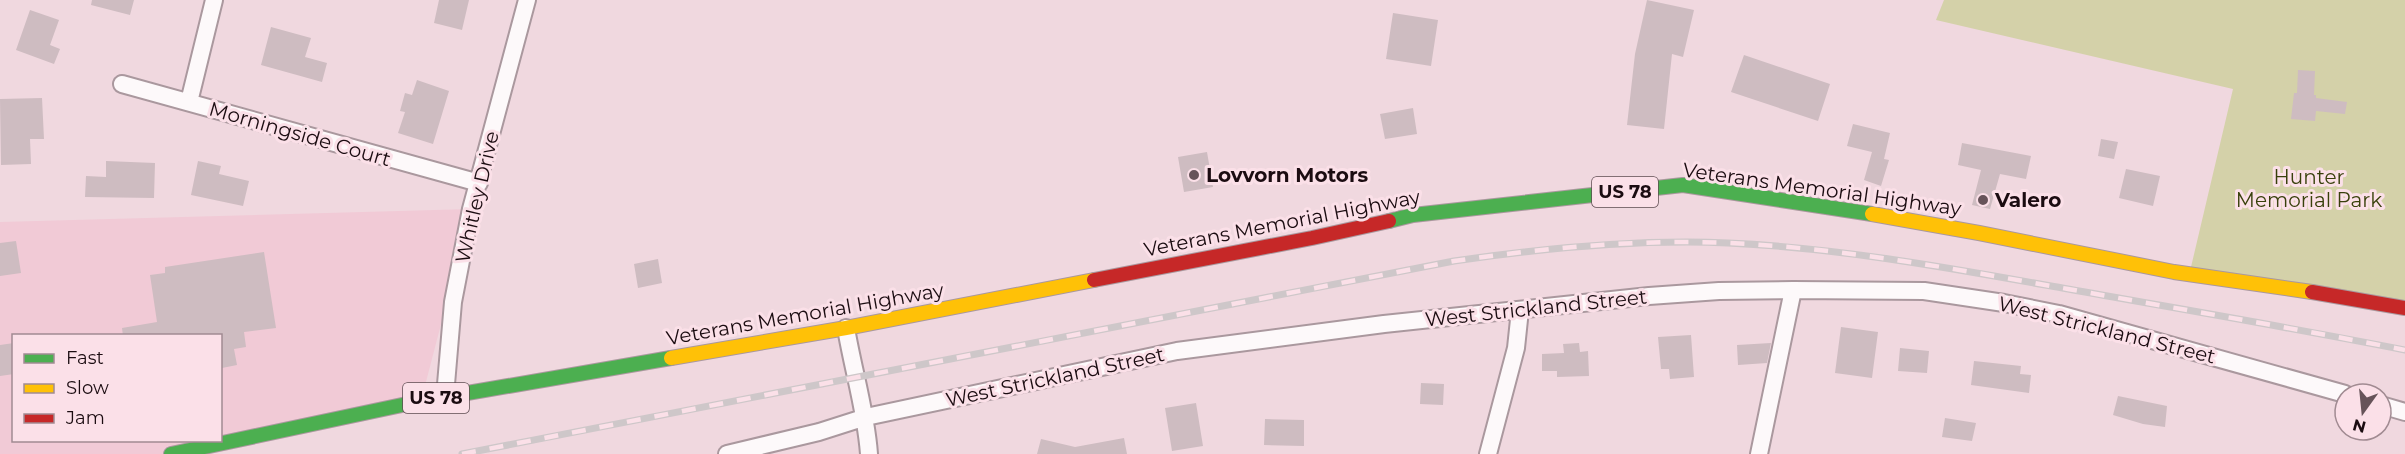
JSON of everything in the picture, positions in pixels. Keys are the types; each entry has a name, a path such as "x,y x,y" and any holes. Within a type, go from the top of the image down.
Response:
{"main road":[{"name":"Veterans Memorial Highway","path":"171,454 446,396 846,328 1312,238 1413,215 1683,185 1813,204 1979,233 2174,272 2405,308"}],"street":[{"path":"189,102 214,0"},
{"name":"Whitley Drive","path":"446,396 453,302 471,209 527,0"},
{"name":"Morningside Court","path":"122,84 479,183"},
{"path":"1760,454 1793,290"},
{"name":"West Strickland Street","path":"727,454 866,417 1177,351 1384,324 1680,294 1793,290 1924,291 2004,303 2070,317 2333,391"},
{"path":"1488,454 1516,348 1520,310"},
{"path":"846,328 855,378 866,417 869,454"}],"shaded area":[{"path":"471,209 421,401 171,454 0,454 0,222"}],"green space":[{"name":"Hunter Memorial Park","path":"1944,0 2405,0 2405,301 2191,267 2233,89 1936,20"}],"building":[{"path":"92,0 134,0 130,15 91,5"},
{"path":"439,0 469,0 462,30 434,23"},
{"path":"1647,0 1694,10 1683,57 1672,54 1664,129 1627,125 1635,54"},
{"path":"30,10 59,20 50,45 60,49 54,64 16,50"},
{"path":"1393,13 1438,20 1431,66 1386,59"},
{"path":"271,27 311,38 305,57 327,63 322,82 261,65"},
{"path":"1744,55 1830,84 1818,121 1731,92"},
{"path":"2298,70 2315,71 2314,95 2316,98 2347,102 2345,114 2316,111 2315,121 2291,119 2294,93 2297,93"},
{"path":"417,80 449,91 433,144 398,133 405,112 400,111 405,93 412,95"},
{"path":"42,98 44,139 30,139 31,164 1,165 0,99"},
{"path":"1413,108 1417,134 1385,139 1380,114"},
{"path":"1853,124 1890,133 1884,159 1889,160 1881,186 1864,180 1872,152 1847,146"},
{"path":"2101,139 2118,142 2114,159 2098,156"},
{"path":"1962,143 2031,156 2026,179 2000,174 1990,209 1972,205 1981,170 1958,165"},
{"path":"1207,152 1213,187 1184,192 1178,157"},
{"path":"106,161 155,163 154,198 85,197 86,176 106,177"},
{"path":"198,161 221,166 219,174 249,181 243,206 191,195"},
{"path":"2126,169 2160,176 2153,206 2119,198"},
{"path":"16,241 21,273 0,276 0,243"},
{"path":"264,252 276,328 244,332 246,347 234,349 237,365 222,368 222,334 123,334 122,328 157,322 150,275 165,273 165,267"},
{"path":"658,259 662,283 638,288 634,264"},
{"path":"1841,327 1878,332 1872,378 1835,373"},
{"path":"1691,335 1694,377 1670,379 1669,369 1661,369 1658,337"},
{"path":"12,343 12,374 0,376 0,345"},
{"path":"1579,343 1580,352 1588,351 1589,376 1557,377 1557,371 1542,371 1542,354 1564,353 1563,344"},
{"path":"1771,343 1767,363 1738,365 1737,345"},
{"path":"1900,348 1929,351 1927,373 1898,371"},
{"path":"1974,361 2021,366 2020,374 2031,375 2029,393 1971,385"},
{"path":"1421,383 1444,384 1443,405 1420,404"},
{"path":"2118,396 2167,406 2165,427 2143,424 2113,415"},
{"path":"1196,403 1203,446 1172,451 1165,408"},
{"path":"1945,418 1976,423 1972,441 1942,437"},
{"path":"1265,419 1304,420 1304,446 1264,445"},
{"path":"1124,438 1127,454 1037,454 1041,439 1075,447"}],"railway":[{"path":"462,454 1454,261 1522,252 1660,242 1728,243 1814,249 1899,260 2405,350"}],"traffic: fast":[{"path":"1389,221 1413,215 1683,185 1872,214"},
{"path":"171,454 421,401 671,358"}],"traffic: slow":[{"path":"1872,214 2174,272 2312,292"},
{"path":"671,358 846,328 1094,280"}],"traffic: jam":[{"path":"1094,280 1389,221"},
{"path":"2312,292 2405,308"}],"place":[{"name":"Lovvorn Motors","path":"1194,175"},
{"name":"Valero","path":"1983,200"}]}
